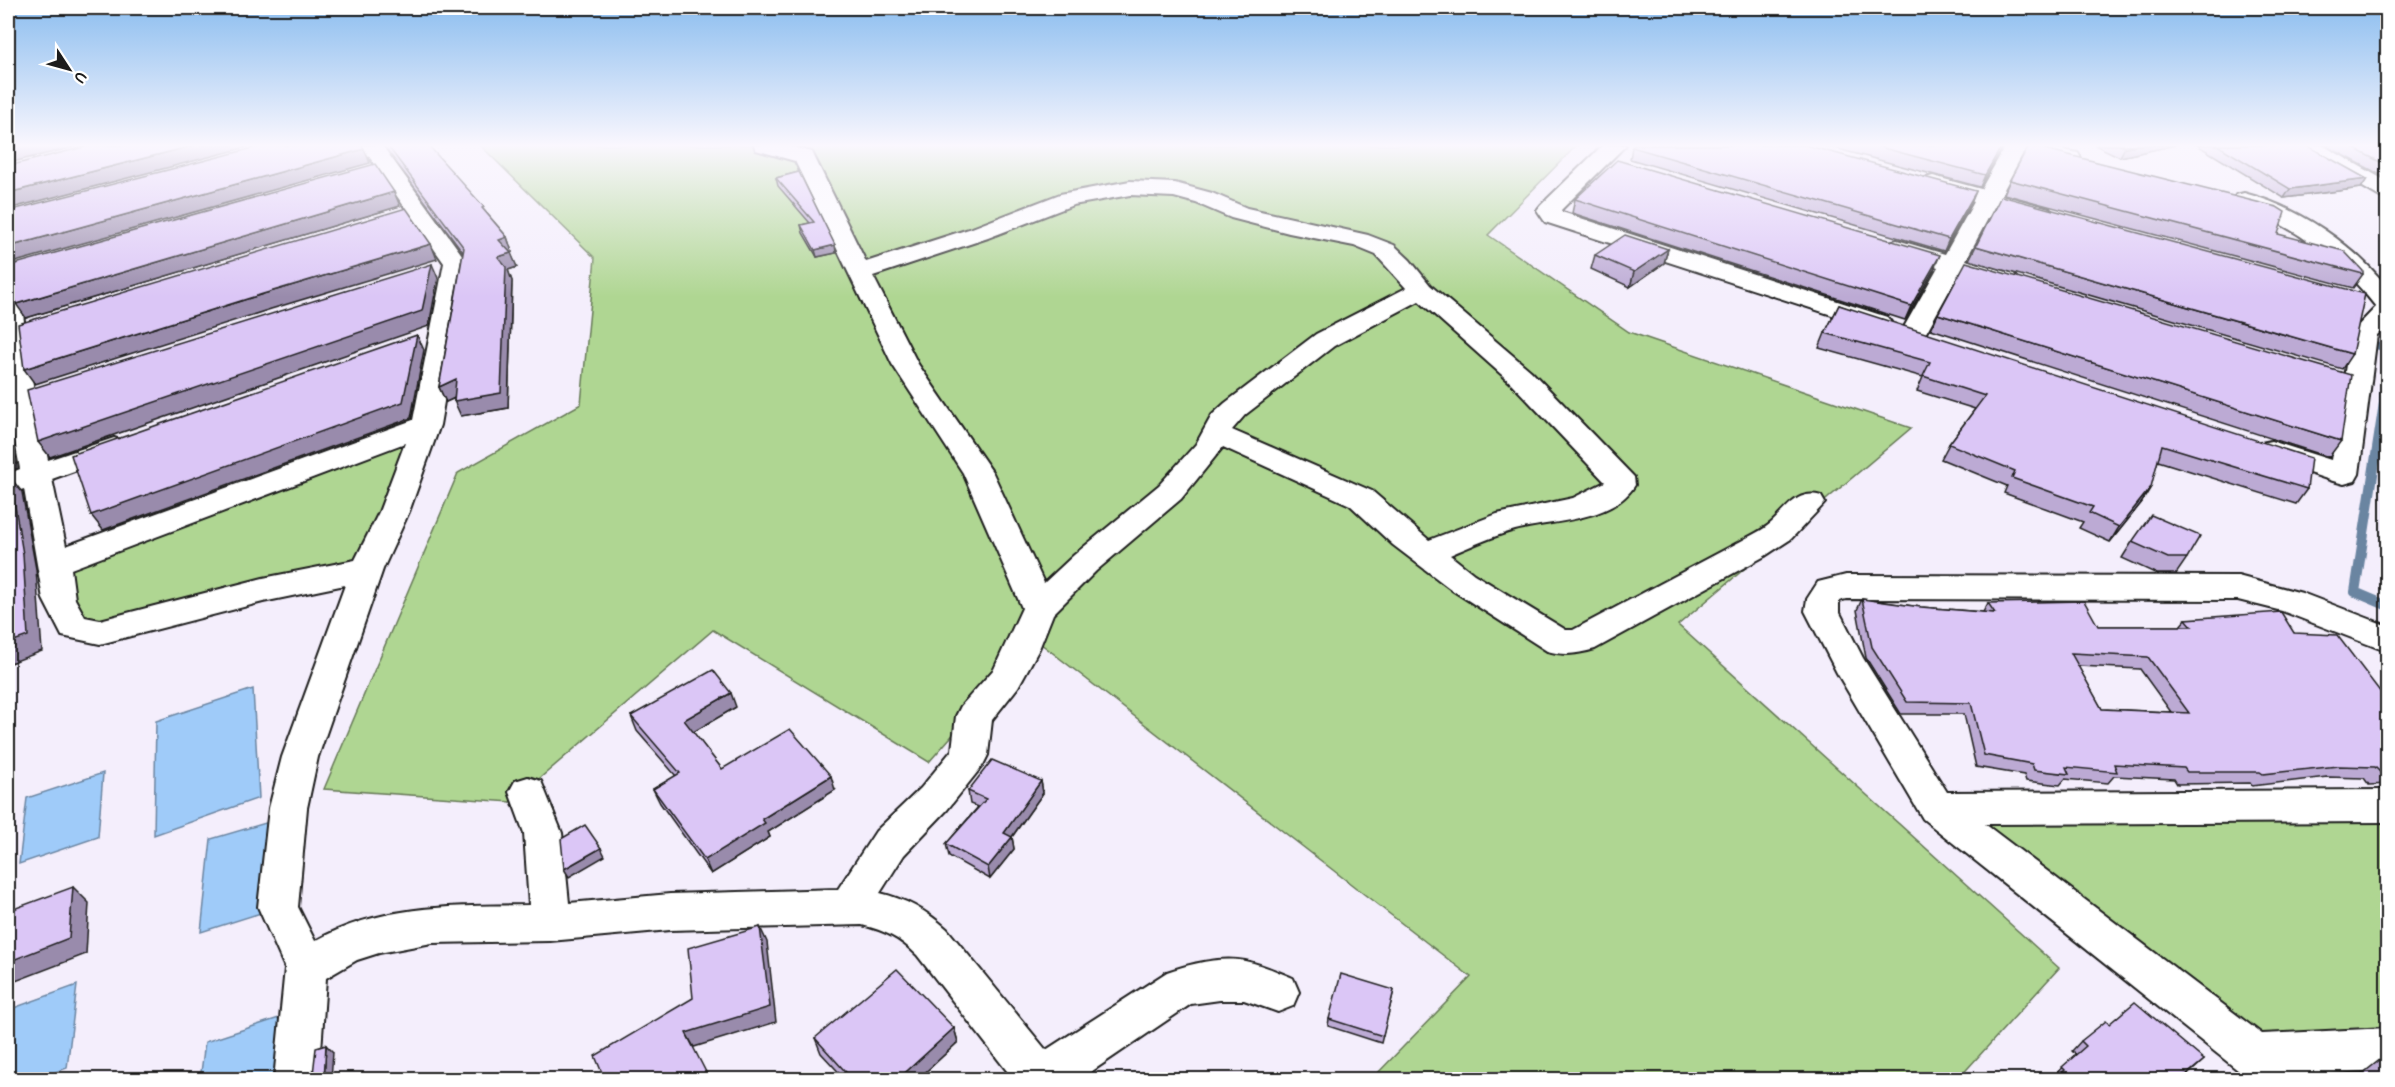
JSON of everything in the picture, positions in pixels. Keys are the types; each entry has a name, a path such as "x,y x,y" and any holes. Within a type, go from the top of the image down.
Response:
{"street":[{"path":"296,1080 306,968 278,907 288,808 300,757 367,569 394,512 426,425 443,333 445,266 394,196"},
{"path":"823,196 905,364 978,473 1039,608"},
{"path":"860,272 980,233 1068,199 1086,196"},
{"path":"1196,196 1239,213 1360,240 1385,250 1401,265 1421,290 1521,377 1619,477 1620,485 1610,495 1507,521 1426,553"},
{"path":"1565,196 1549,210 1553,217 1924,337 1952,263 1988,198"},
{"path":"1980,196 2067,220"},
{"path":"2227,196 2279,212 2357,269 2376,288 2388,308"},
{"path":"1872,240 2031,286"},
{"path":"849,907 890,843 934,799 970,755 974,716 1006,678 1022,649 1039,608 1085,563 1170,492 1208,448 1222,421 1235,409 1325,340 1421,290"},
{"path":"2350,298 2388,308"},
{"path":"8,300 19,330 24,398 21,479 54,563 59,599 74,627 100,632 252,592 367,569"},
{"path":"2253,444 2344,474 2345,381 2363,338 2388,308"},
{"path":"410,344 443,333"},
{"path":"54,563 426,425"},
{"path":"1215,433 1361,498 1404,537 1463,582 1559,642 1570,643 1583,640 1754,548 1780,532 1810,503"},
{"path":"21,479 134,440"},
{"path":"2388,640 2290,601 2238,588 1846,587 1830,590 1823,598 1822,611 1830,630 1936,808 2254,1056 2388,1049"},
{"path":"528,792 543,832 547,859 550,923"},
{"path":"1936,808 2388,806"},
{"path":"306,968 344,946 379,934 432,925 550,923 670,912 799,907 862,908 892,914 915,926 959,973 1042,1079 1182,986 1220,980 1244,980 1278,992"}],"green space":[{"path":"532,196 1527,196 1488,235 1629,332 1911,428 1678,625 2059,968 1958,1079 1372,1079 1471,977 1036,640 929,762 713,630 512,802 324,789 458,473 581,404 595,258"},
{"path":"426,425 367,569 74,627 54,563"},
{"path":"2387,806 2387,1049 2255,1056 1936,808"}],"water":[{"path":"253,689 259,798 154,835 156,721"},
{"path":"103,773 98,837 19,864 27,798"},
{"path":"269,822 264,912 201,932 211,839"},
{"path":"77,985 67,1068 36,1079 8,1079 8,1010"},
{"path":"288,1015 283,1079 200,1080 205,1042"}],"building":[{"path":"67,196 194,196 8,247 8,211"},
{"path":"261,196 381,196 16,304 13,284 8,278 8,266"},
{"path":"425,196 474,196 507,237 499,240 511,253 498,257 506,267 501,393 454,401 456,379 439,387 464,248"},
{"path":"791,196 811,196 835,245 815,250 801,225 814,222"},
{"path":"1579,196 1738,196 1940,255 1911,306 1575,199"},
{"path":"1800,196 1973,196 1949,239"},
{"path":"2001,196 2365,294 2352,354 1976,246"},
{"path":"2069,196 2232,196 2277,207 2285,212 2278,234 2344,251 2363,271 2363,274"},
{"path":"406,208 431,244 24,369 18,324"},
{"path":"1625,235 1668,249 1634,272 1595,255"},
{"path":"1966,262 2351,375 2341,441 1938,314"},
{"path":"432,264 422,311 38,442 27,390"},
{"path":"1839,305 2311,458 2307,489 2162,445 2151,487 2119,527 2089,513 2093,507 2012,478 2015,471 1949,444 1985,396 1923,376 1930,362 1825,333"},
{"path":"417,335 403,402 91,515 71,455"},
{"path":"10,477 23,554 28,636 8,643 8,478"},
{"path":"2151,515 2200,536 2187,558 2168,558 2132,542"},
{"path":"1862,599 1995,613 1988,603 2084,601 2098,626 2192,626 2186,619 2281,612 2294,633 2337,635 2388,702 2388,773 2381,773 2375,767 2338,766 2263,774 2260,772 2187,772 2184,768 2114,764 2117,772 2066,767 2069,774 2034,770 2032,764 1984,755 1971,703 1907,702 1872,647","holes":["2071,653 2148,657 2189,713 2102,709"]},
{"path":"713,670 731,693 684,720 722,769 790,729 831,776 762,819 765,823 705,860 653,789 680,773 631,716"},
{"path":"992,760 1041,781 1004,833 1012,837 988,867 946,844 986,799 968,791"},
{"path":"585,825 601,848 564,869 561,839"},
{"path":"73,887 69,938 8,962 8,911"},
{"path":"760,927 770,1007 686,1033 710,1080 605,1080 595,1056 693,998 688,948"},
{"path":"897,969 954,1028 897,1080 853,1080 815,1038"},
{"path":"1341,974 1394,990 1383,1036 1329,1019"},
{"path":"2135,1002 2204,1060 2180,1080 2055,1080 2065,1070 2062,1067 2086,1046 2081,1041 2106,1021 2109,1024"},
{"path":"326,1045 324,1080 296,1080 296,1075 313,1074 316,1048"},
{"path":"2388,1058 2388,1072 2381,1059"}],"waterway":[{"path":"2363,341 2386,348 2385,385"},
{"path":"2385,384 2355,592 2388,606"}]}
